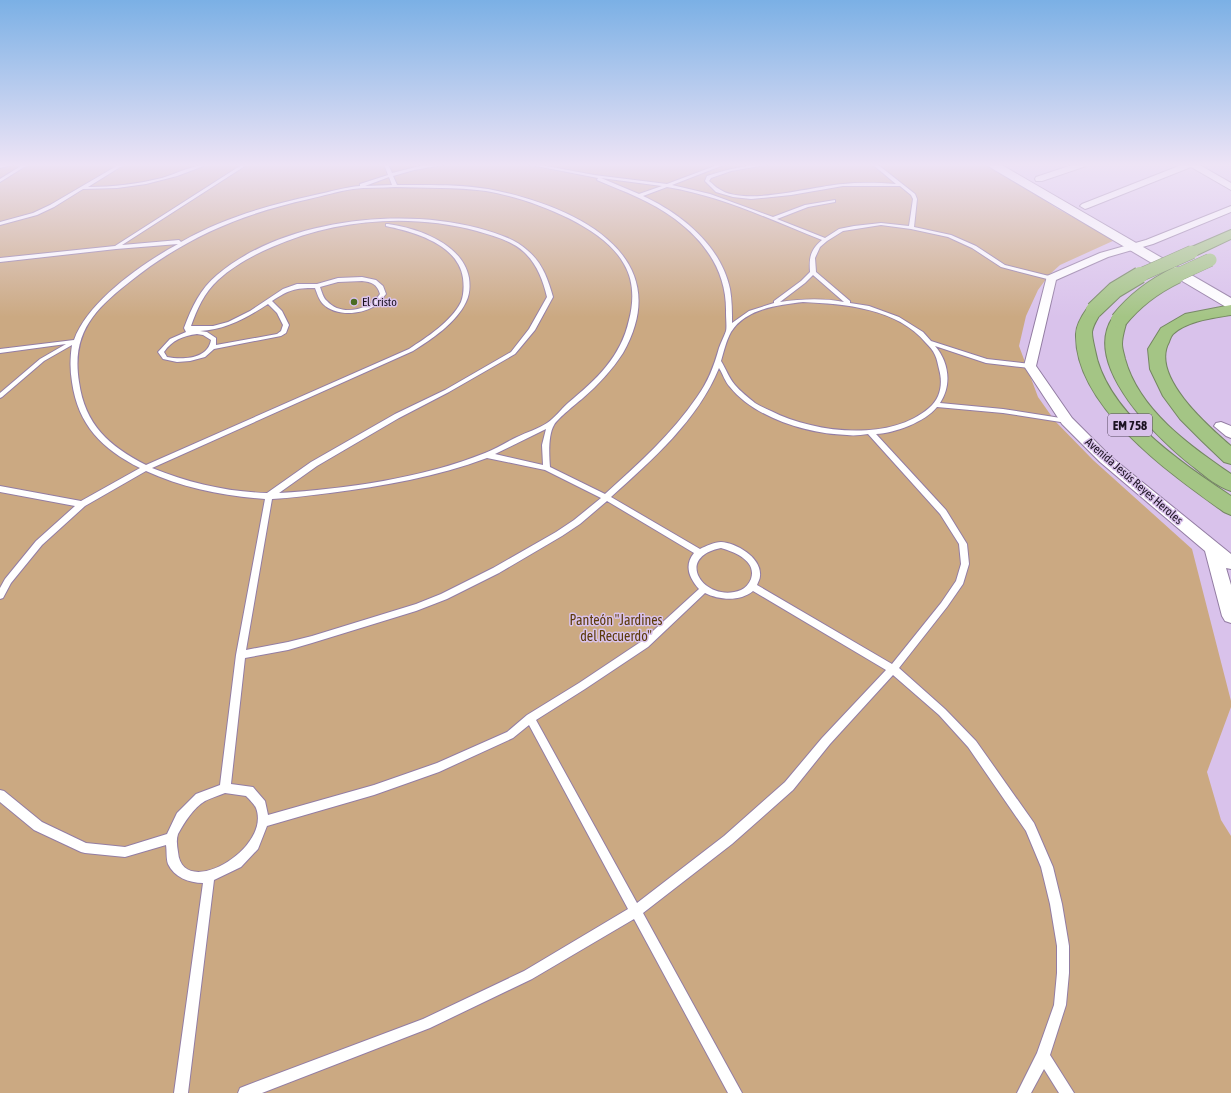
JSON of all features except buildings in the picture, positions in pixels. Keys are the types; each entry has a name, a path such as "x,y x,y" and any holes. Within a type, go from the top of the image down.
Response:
{"highway":[{"name":"EM 758","path":"1231,234 1125,283 1103,299 1094,310 1084,333 1088,362 1105,395 1130,426 1161,454 1231,508"},
{"name":"EM 758","path":"1224,253 1148,290 1131,304 1119,320 1114,346 1120,372 1140,405 1170,437 1231,484"},
{"path":"1231,310 1201,315 1174,325 1162,335 1155,350 1160,372 1175,399 1200,429 1231,457"}],"main road":[{"path":"1078,215 1231,304"},
{"path":"1101,215 1211,276"}],"street":[{"path":"1030,366 1051,278 1104,255 1149,242 1216,215"},
{"name":"Avenida Jesús Reyes Heroles","path":"1030,366 1067,421 1105,459 1231,563"},
{"path":"1213,549 1231,616"}],"lane":[{"path":"0,224 31,215"},
{"path":"116,247 166,215"},
{"path":"245,215 220,224 182,242 154,259 113,292 95,310 76,341 74,376 78,400 89,422 104,441 121,454 145,468 182,482 219,491 269,496 375,484 450,467 487,455 551,423 603,377 620,354 634,319 636,288 633,275 625,260 612,245 595,231 565,215"},
{"path":"241,655 303,642 432,601 476,581 575,524 650,456 688,416 701,399 719,362 722,344 729,329 730,308 727,288 714,257 691,229 671,215"},
{"path":"762,215 825,240"},
{"path":"772,219 783,215"},
{"path":"911,228 913,215"},
{"path":"188,330 199,300 212,284 228,269 274,244 298,235 362,221 415,220 439,222 465,226 499,236 516,244 529,253 539,266 546,282 550,297 532,330 513,353 447,391 397,416 320,461 269,496 241,655 225,788"},
{"path":"0,596 8,581 39,543 82,504 145,468 411,350 448,322 463,303 467,291 467,278 464,267 441,243 423,234 397,226 362,221"},
{"path":"850,303 813,272 812,258 818,246 825,240 841,230 854,227 881,224 911,228 949,236 974,247 1003,266 1051,278"},
{"path":"0,260 116,247 182,242"},
{"path":"774,304 803,282 813,272"},
{"path":"268,301 280,312 286,326 284,332 279,335 212,348 202,355 188,360 175,361 165,358 161,352 165,344 188,330 214,328 230,323 252,312 268,301 284,290 297,286 318,286 338,280 362,278 374,281 381,287 383,294 377,303 351,312 337,310 324,303 318,286"},
{"path":"719,362 727,380 738,393 753,404 775,416 798,425 824,431 849,433 898,428 926,414 936,405 944,388 945,377 942,363 931,343 912,328 891,316 850,303 808,300 774,304 748,314 729,329"},
{"path":"188,330 205,333 214,339 212,348"},
{"path":"0,351 76,341"},
{"path":"0,396 42,360 76,341"},
{"path":"931,343 986,361 1030,366"},
{"path":"0,391 10,386"},
{"path":"936,405 1003,411 1067,421"},
{"path":"547,468 545,446 551,423"},
{"path":"245,1093 426,1024 528,974 635,912 728,840 789,786 826,741 893,669 944,605 960,582 965,564 963,544 943,512 870,432"},
{"path":"487,455 547,468 606,497 700,552"},
{"path":"0,489 82,504"},
{"path":"721,545 733,547 745,553 752,560 756,571 756,578 752,586 742,593 727,596 713,594 704,589 697,582 692,572 694,559 700,552 711,546 721,545"},
{"path":"752,586 893,669 942,712 972,744 1030,827 1047,867 1056,904 1063,946 1063,973 1060,1005 1043,1056 1024,1093"},
{"path":"263,822 374,790 439,767 510,735 530,718 582,686 645,644 704,589"},
{"path":"530,718 735,1093"},
{"path":"225,788 249,791 261,805 263,822 254,844 237,863 218,874 201,878 184,874 173,862 171,838 181,817 200,798 225,788"},
{"path":"0,795 38,826 84,848 126,852 171,838"},
{"path":"181,1093 209,877"},
{"path":"1043,1056 1067,1093"}],"green space":[{"name":"Panteón \"Jardines del Recuerdo\"","path":"0,215 1069,215 1115,240 1060,265 1049,275 1038,290 1026,316 1019,346 1038,397 1055,421 1093,460 1192,549 1231,701 1231,707 1207,772 1221,820 1231,836 1231,1093 0,1093"}],"place":[{"name":"El Cristo","path":"354,302"}]}
